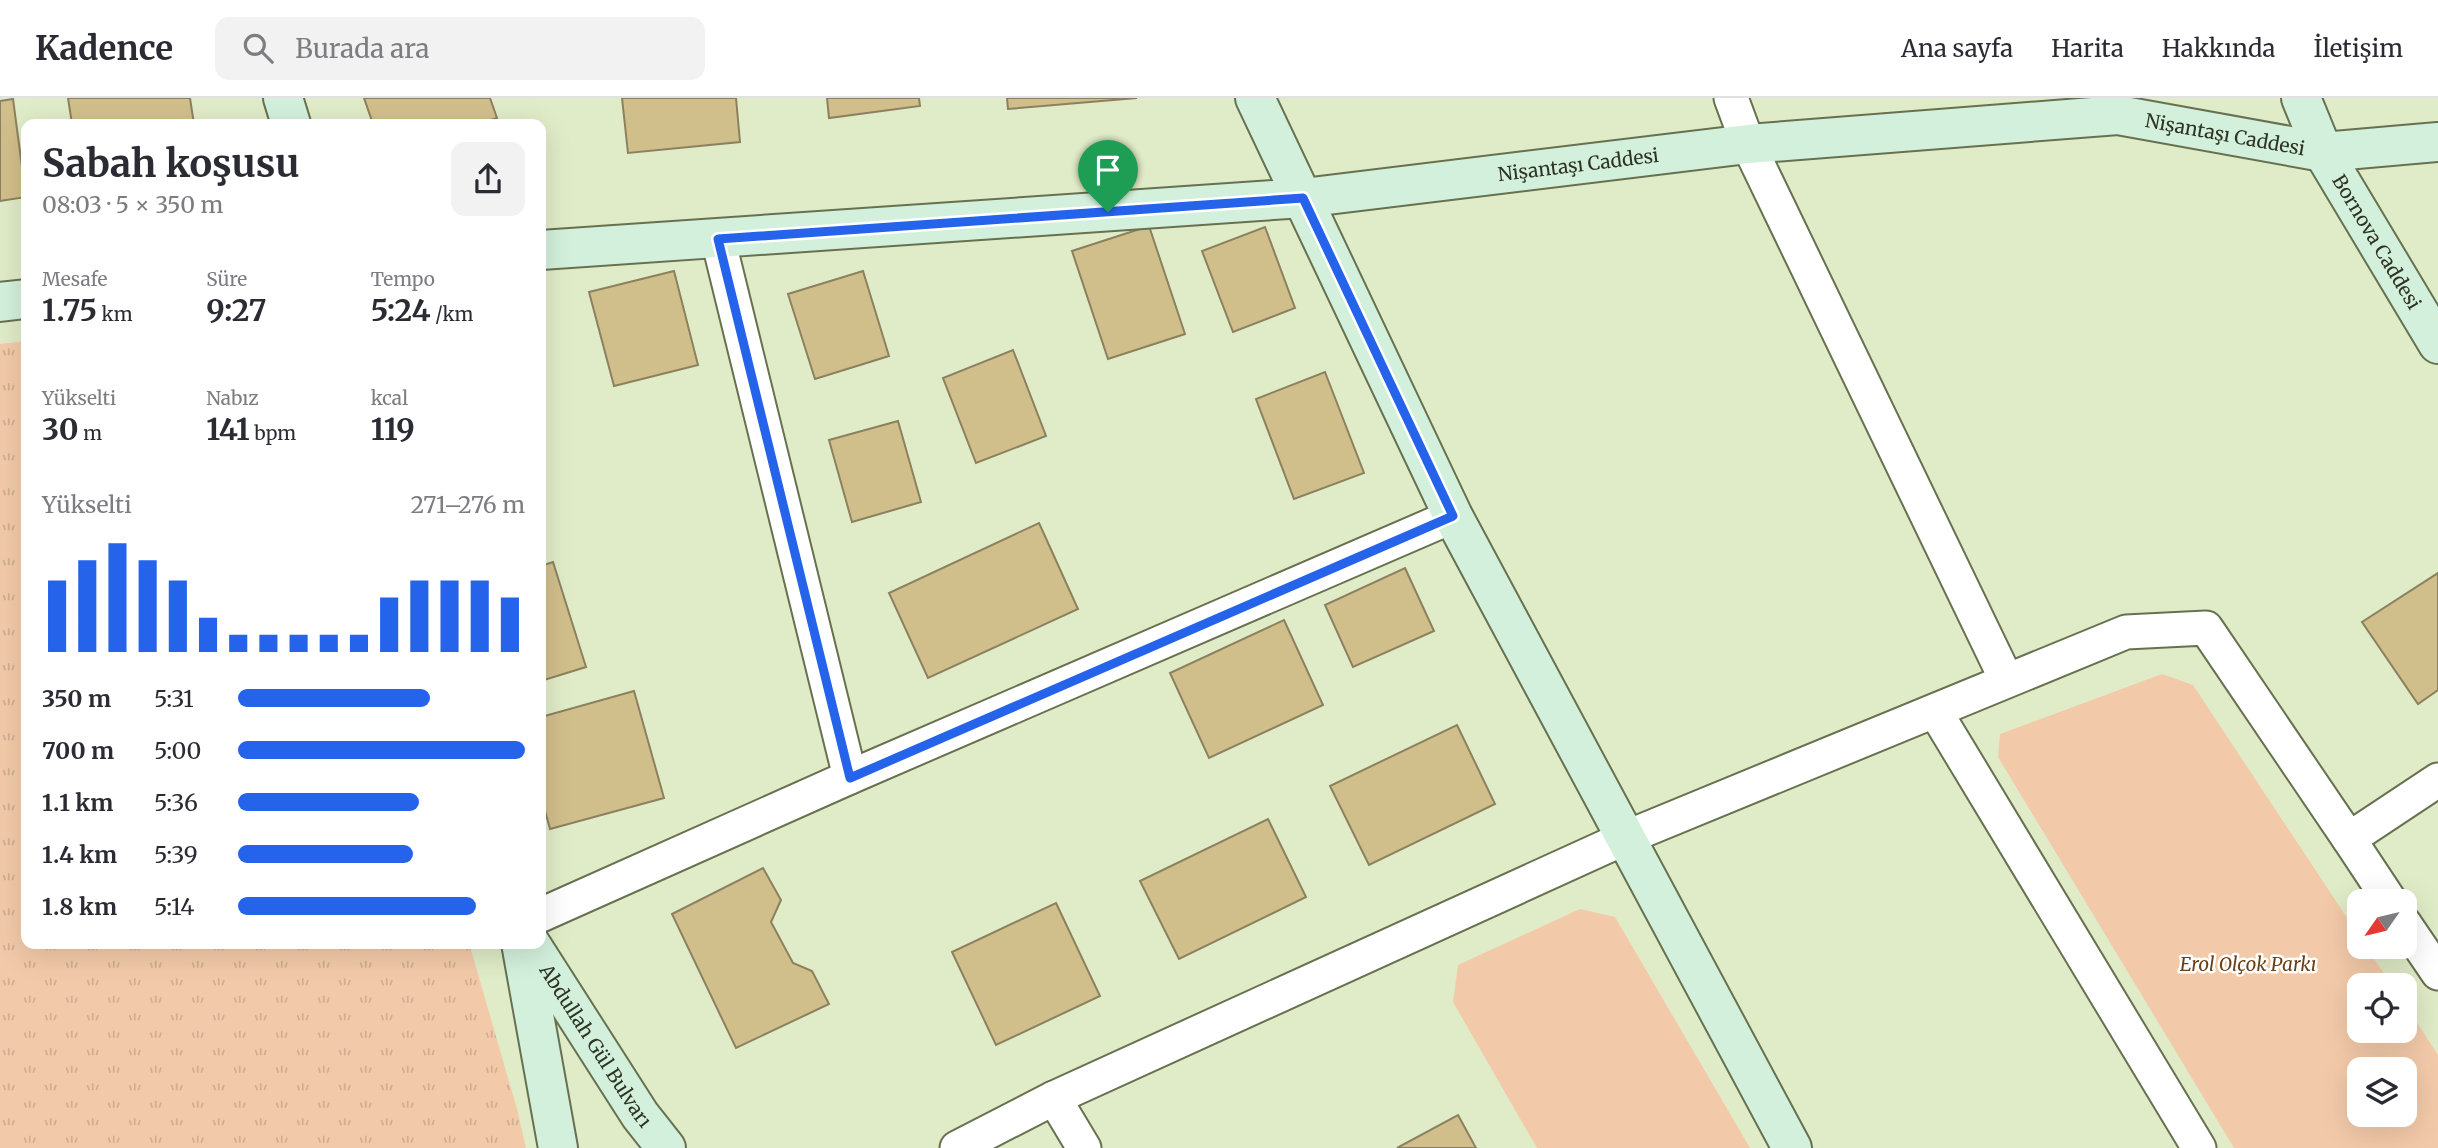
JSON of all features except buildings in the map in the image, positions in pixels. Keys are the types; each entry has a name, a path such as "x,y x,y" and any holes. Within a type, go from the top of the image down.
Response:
{"street":[{"path":"284,98 290,119"},
{"path":"1255,98 1453,516 1792,1148"},
{"path":"1731,98 1748,144 2006,679"},
{"name":"Bornova Caddesi","path":"2301,98 2323,152 2438,344"},
{"name":"Nişantaşı Caddesi","path":"546,250 1303,198 1748,144 2118,115 2323,152 2438,142"},
{"path":"718,239 850,778"},
{"path":"0,302 21,300"},
{"path":"546,913 1453,516"},
{"path":"957,1148 1054,1098 1625,838 2006,679 2126,632 2206,628 2382,889"},
{"path":"1936,710 2199,1148"},
{"path":"2349,839 2438,780"},
{"path":"2417,942 2438,973"},
{"name":"Abdullah Gül Bulvarı","path":"522,949 558,1148"},
{"name":"Abdullah Gül Bulvarı","path":"534,949 640,1115 666,1148"},
{"path":"1054,1098 1084,1148"}],"green space":[{"path":"21,342 21,949 471,949 526,1148 0,1148 0,344"},
{"name":"Erol Olçok Parkı","path":"2162,674 2193,685 2347,918 2347,959 2374,959 2384,973 2347,973 2347,1043 2417,1043 2417,1023 2438,1055 2438,1148 2234,1148 1998,757 2000,734"},
{"path":"1580,909 1615,917 1750,1148 1537,1148 1453,1002 1458,965"}],"route":[{"path":"1303,198 1453,516 850,778 718,239 1108,212 1303,198"}]}
